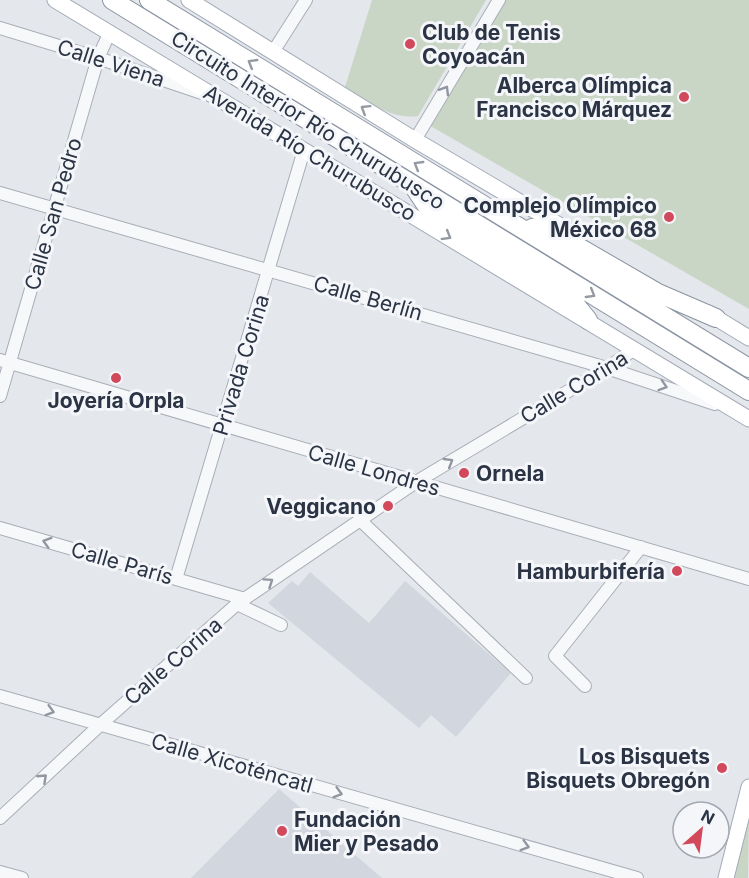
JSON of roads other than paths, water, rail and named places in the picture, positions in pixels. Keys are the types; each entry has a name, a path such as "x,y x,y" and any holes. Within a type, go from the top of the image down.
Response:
{"highway":[{"name":"Circuito Interior Río Churubusco","path":"112,0 745,388"},
{"name":"Circuito Interior Río Churubusco","path":"148,0 749,368"},
{"path":"412,184 430,211 567,294 588,320"},
{"path":"517,225 550,231 658,292 716,318"}],"main road":[{"name":"Avenida Río Churubusco","path":"55,0 749,419"},
{"path":"189,0 415,140 749,338"},
{"path":"726,878 749,787"}],"street":[{"path":"273,52 306,0"},
{"path":"415,140 499,0"},
{"name":"Calle Viena","path":"0,28 98,58 221,100"},
{"name":"Calle San Pedro","path":"0,396 5,361 55,209 98,58 109,33"},
{"name":"Privada Corina","path":"176,579 304,150"},
{"name":"Calle Berlín","path":"0,193 607,368 734,410"},
{"name":"Calle Corina","path":"0,818 100,725 241,602 364,525 416,482 635,349"},
{"name":"Calle Londres","path":"5,361 749,579"},
{"path":"364,525 526,678"},
{"name":"Calle París","path":"0,528 176,579 241,602 281,625"},
{"path":"585,686 555,656 640,547"},
{"name":"Calle Xicoténcatl","path":"0,696 637,878"},
{"path":"0,872 22,878"}],"place":[{"name":"Club de Tenis Coyoacán","path":"410,44"},
{"name":"Alberca Olímpica Francisco Márquez","path":"684,97"},
{"name":"Complejo Olímpico México 68","path":"669,217"},
{"name":"Joyería Orpla","path":"116,378"},
{"name":"Ornela","path":"464,473"},
{"name":"Veggicano","path":"388,506"},
{"name":"Hamburbifería","path":"677,571"},
{"name":"Los Bisquets Bisquets Obregón","path":"722,768"},
{"name":"Fundación Mier y Pesado","path":"282,831"}]}
